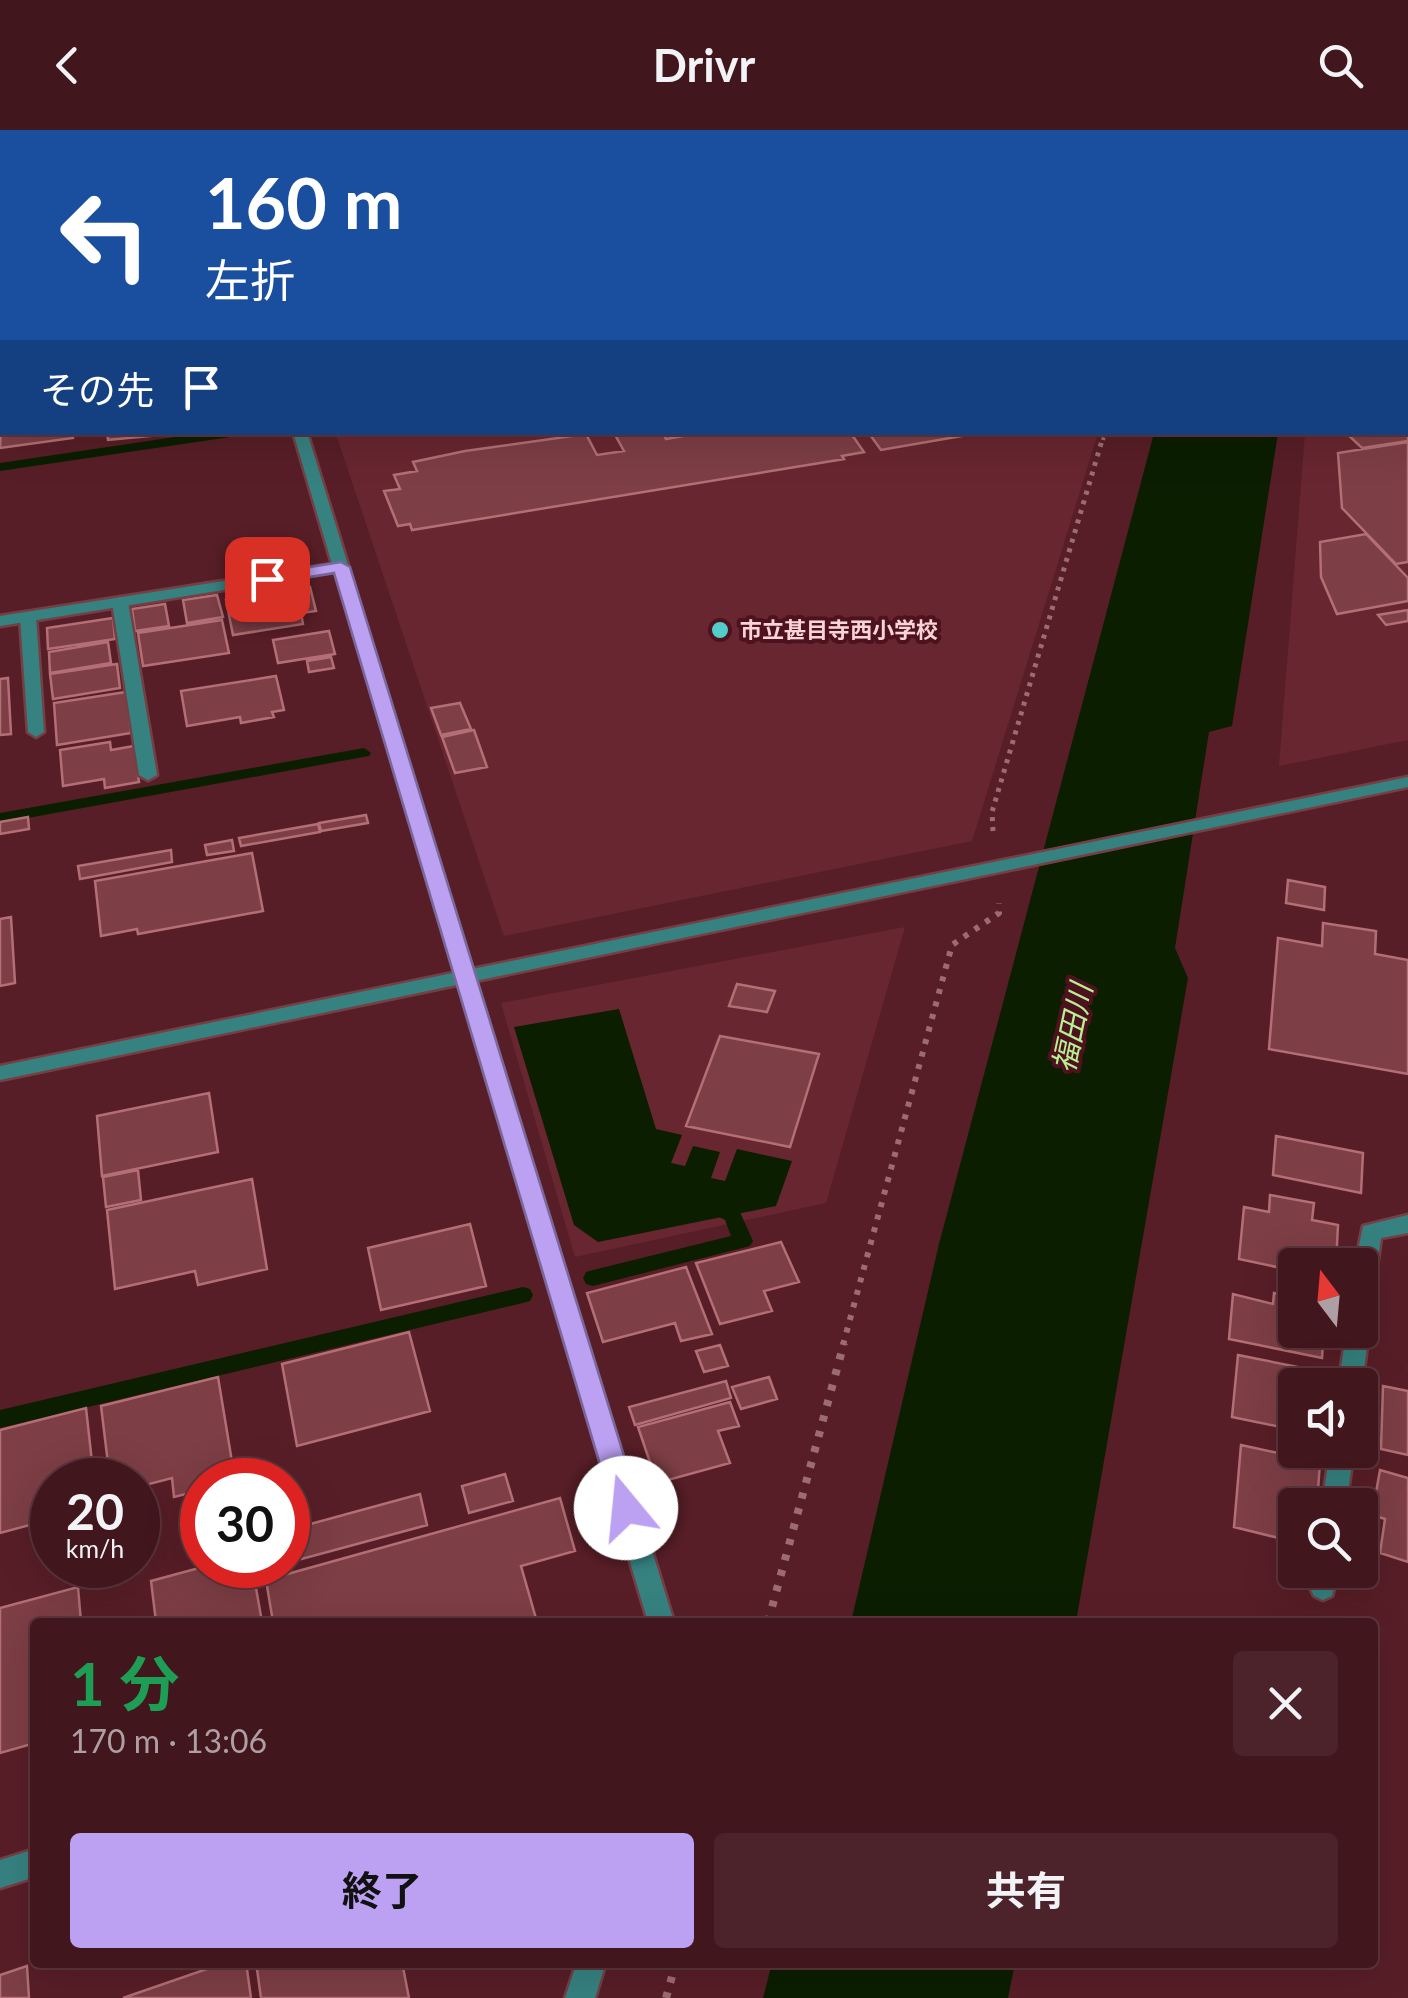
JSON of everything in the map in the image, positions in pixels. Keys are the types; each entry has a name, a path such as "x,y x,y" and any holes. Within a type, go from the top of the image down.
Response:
{"street":[{"path":"303,435 660,1618"},
{"path":"0,621 341,567"},
{"path":"120,602 148,775"},
{"path":"28,617 36,732"},
{"path":"0,1074 1408,782"},
{"path":"1368,1248 1370,1232 1408,1224"},
{"path":"0,1874 30,1865"},
{"path":"580,1998 590,1968"}],"path":[{"path":"769,1618 952,945 999,912 992,812 1104,435"},
{"path":"666,1998 674,1968"}],"shaded area":[{"name":"市立甚目寺西小学校","path":"336,435 1097,435 972,841 504,936"},
{"path":"1305,435 1408,435 1408,740 1279,766"},
{"path":"905,927 826,1203 575,1257 501,1003"}],"water":[{"name":"福田川","path":"1153,435 1278,435 1232,726 1209,732 1175,948 1188,978 1077,1618 852,1618 939,1244"},
{"path":"619,1009 656,1129 682,1135 671,1163 685,1166 693,1146 720,1152 711,1178 725,1181 737,1149 792,1161 776,1206 598,1242 574,1225 514,1027"},
{"path":"770,1968 1014,1968 1008,1998 763,1998"}],"building":[{"path":"1,435 73,435 73,438 0,448"},
{"path":"107,435 160,435 108,440"},
{"path":"587,435 597,455 624,451 615,435 664,435 666,439 688,435 852,435 864,452 842,456 844,459 412,530 410,524 398,526 384,491 400,489 394,475 417,471 413,462 465,451"},
{"path":"870,435 968,435 881,450"},
{"path":"1348,435 1408,435 1408,441 1362,448"},
{"path":"1408,442 1408,562 1396,564 1342,508 1338,453"},
{"path":"1366,534 1408,578 1408,601 1337,614 1321,577 1320,542"},
{"path":"293,584 295,589 310,587 316,611 301,613 303,624 233,635 226,600 246,597 245,591"},
{"path":"217,595 223,617 187,623 183,600"},
{"path":"165,604 169,626 135,631 132,609"},
{"path":"1408,610 1408,621 1386,625 1378,615"},
{"path":"113,618 115,639 48,649 47,628"},
{"path":"222,620 229,653 143,666 138,633"},
{"path":"329,631 335,654 278,663 273,640"},
{"path":"108,642 111,663 50,673 49,652"},
{"path":"331,657 334,668 309,672 307,661"},
{"path":"117,664 120,688 53,699 50,674"},
{"path":"276,676 284,710 272,712 274,717 241,723 240,717 187,726 181,691"},
{"path":"8,678 11,734 0,735 0,679"},
{"path":"126,692 131,733 57,745 54,703"},
{"path":"460,703 471,729 441,735 431,708"},
{"path":"474,730 487,767 455,773 442,737"},
{"path":"110,742 111,750 134,746 139,782 105,788 104,779 63,786 60,750"},
{"path":"366,815 368,823 321,831 319,823"},
{"path":"28,817 29,829 0,834 0,822"},
{"path":"318,824 320,832 241,846 239,838"},
{"path":"232,840 234,851 207,855 205,845"},
{"path":"171,850 172,862 80,879 78,866"},
{"path":"252,853 263,911 138,934 137,929 101,936 95,881"},
{"path":"1288,880 1325,887 1324,910 1286,903"},
{"path":"11,917 15,983 0,986 0,919"},
{"path":"1323,923 1376,931 1375,954 1408,960 1408,1074 1269,1049 1278,938 1322,946"},
{"path":"737,984 775,991 767,1012 729,1006"},
{"path":"720,1036 819,1054 790,1147 686,1126"},
{"path":"209,1093 218,1152 102,1176 97,1116"},
{"path":"1276,1136 1363,1153 1361,1193 1273,1175"},
{"path":"138,1170 141,1200 106,1207 103,1177"},
{"path":"252,1179 267,1269 198,1285 195,1271 115,1289 107,1210"},
{"path":"1270,1195 1314,1203 1312,1220 1338,1225 1337,1248 1278,1248 1278,1267 1239,1259 1244,1207 1269,1212"},
{"path":"470,1224 486,1286 381,1310 368,1248"},
{"path":"781,1242 799,1282 764,1291 772,1311 720,1324 696,1263"},
{"path":"686,1267 712,1334 681,1341 675,1323 603,1342 587,1293"},
{"path":"1274,1293 1278,1294 1278,1348 1323,1348 1322,1358 1229,1339 1233,1294 1273,1304"},
{"path":"409,1332 430,1411 297,1446 282,1364"},
{"path":"720,1345 728,1366 704,1372 696,1351"},
{"path":"1238,1355 1303,1368 1278,1368 1278,1426 1232,1417"},
{"path":"218,1377 231,1458 180,1458 180,1496 174,1497 172,1478 160,1481 160,1458 107,1458 101,1406"},
{"path":"769,1377 777,1399 741,1409 732,1387"},
{"path":"726,1381 731,1398 635,1425 629,1407"},
{"path":"1383,1386 1408,1391 1408,1455 1381,1449"},
{"path":"730,1402 739,1426 718,1431 730,1463 657,1483 638,1427"},
{"path":"86,1408 92,1458 30,1458 30,1525 0,1533 0,1430"},
{"path":"1241,1445 1278,1453 1278,1468 1320,1468 1318,1488 1278,1488 1278,1538 1234,1527"},
{"path":"1380,1470 1408,1478 1408,1562 1380,1553 1385,1519 1378,1517"},
{"path":"505,1474 513,1501 469,1513 462,1486"},
{"path":"420,1494 427,1525 310,1557 310,1524"},
{"path":"560,1498 575,1551 521,1566 536,1618 272,1618 267,1588 310,1588 310,1568"},
{"path":"180,1573 180,1588 256,1588 261,1618 156,1618 152,1588 160,1588 160,1579"},
{"path":"78,1588 81,1618 30,1618 30,1744 0,1753 0,1608"},
{"path":"27,1966 29,1998 0,1998 0,1975"},
{"path":"210,1968 247,1968 251,1998 123,1998"},
{"path":"257,1968 403,1968 409,1998 261,1998"}],"waterway":[{"path":"0,467 217,435"},
{"path":"0,818 364,753"},
{"path":"593,1278 743,1241 732,1215 713,1205"},
{"path":"0,1419 523,1295"}],"place":[{"name":"市立甚目寺西小学校","path":"720,630"}],"route":[{"path":"267,579 341,567 626,1508"}]}
